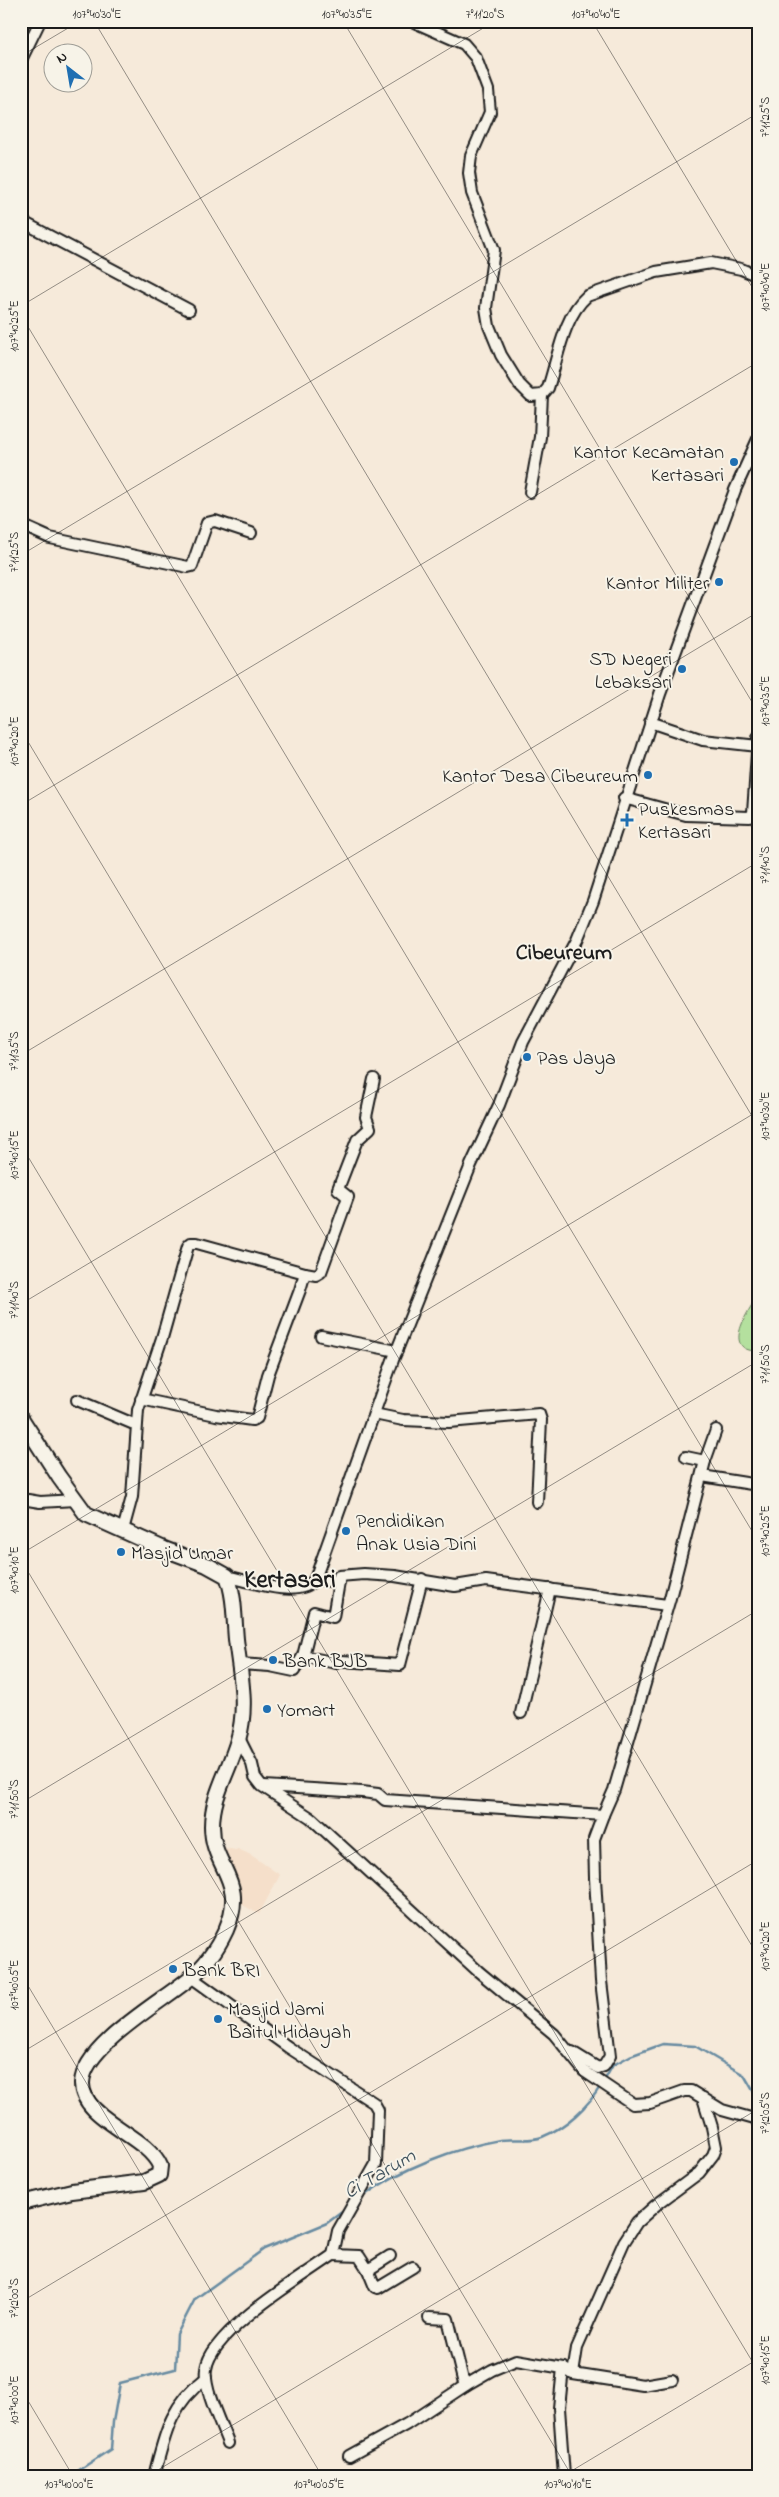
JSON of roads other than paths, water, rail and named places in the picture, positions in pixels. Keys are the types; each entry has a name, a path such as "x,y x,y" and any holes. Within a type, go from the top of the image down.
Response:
{"main road":[{"path":"21,1418 86,1514 208,1564 226,1576 232,1595 244,1706 239,1738 218,1793 212,1822 213,1841 229,1877 234,1900 226,1930 207,1961 191,1977 122,2029 88,2063 83,2073 82,2085 89,2102 118,2128 149,2151 158,2161 159,2175 144,2182 72,2191 21,2203"}],"street":[{"path":"21,60 40,21"},
{"path":"412,21 464,44 476,58 488,90 490,112 471,156 469,173 472,193 494,250 486,308 494,340 513,376 531,396 542,396"},
{"path":"21,221 190,310"},
{"path":"530,492 540,437 542,396 548,388 572,317 581,301 587,296 656,272 711,263 732,267 758,276"},
{"path":"226,1576 292,1589 307,1588 315,1580 397,1351 471,1165 499,1105 523,1042 577,940 593,901 624,798 650,722 732,499 758,439"},
{"path":"21,525 50,538 188,567 192,566 206,523 215,521 251,533"},
{"path":"624,798 686,815 747,818 752,815 755,809 757,743 703,740 650,722"},
{"path":"123,1530 132,1497 136,1425 140,1398 162,1338 176,1284 191,1243 197,1243 304,1273 316,1275 321,1272 348,1197 338,1189 358,1138 370,1128 366,1117 374,1079"},
{"path":"140,1398 216,1415 252,1420 257,1418 268,1375 300,1290 304,1273"},
{"path":"321,1336 397,1351"},
{"path":"77,1400 136,1425"},
{"path":"374,1414 403,1420 449,1422 539,1414 541,1420 537,1502"},
{"path":"567,2049 598,2068 604,2066 610,2056 601,1981 594,1839 614,1790 667,1605 705,1461 716,1430"},
{"path":"686,1458 705,1461"},
{"path":"702,1476 758,1485"},
{"path":"28,1500 40,1502 75,1500"},
{"path":"240,1664 270,1666 294,1671 303,1656 314,1612 333,1616 339,1576 343,1574 422,1579 455,1586 486,1581 667,1605"},
{"path":"303,1656 336,1663 342,1661 400,1665 422,1579"},
{"path":"315,1580 339,1582"},
{"path":"521,1713 550,1589"},
{"path":"239,1738 249,1758 255,1777 262,1786 311,1818 478,1971 554,2034 584,2071 633,2104 657,2101 684,2091 691,2091 722,2110 758,2120"},
{"path":"262,1786 362,1792 378,1794 384,1800 603,1816"},
{"path":"191,1977 288,2047 374,2102 378,2110 376,2164 338,2231 333,2255"},
{"path":"573,2374 577,2348 624,2242 637,2222 656,2204 699,2173 713,2155 716,2147 703,2098"},
{"path":"228,2443 206,2378 206,2368 213,2352 242,2321 333,2255 359,2256 368,2270 375,2287 378,2288 413,2267"},
{"path":"368,2270 390,2256"},
{"path":"429,2318 448,2319 463,2380 466,2385"},
{"path":"349,2456 406,2424 492,2370 516,2360 563,2368 573,2374 643,2384 672,2380"},
{"path":"563,2368 558,2408 564,2476"},
{"path":"154,2476 169,2421 185,2396 206,2378"}],"waterway":[{"name":"Ci Tarum","path":"604,2081 613,2065 630,2056 663,2044 695,2046 744,2075 758,2099"},
{"name":"Ci Tarum","path":"362,2197 393,2177 446,2154 500,2140 532,2139 551,2133 576,2116 601,2085"},
{"name":"Ci Tarum","path":"70,2476 111,2449 113,2422 120,2383 175,2369 177,2334 195,2299 264,2249 327,2223 346,2209"}],"place":[{"name":"Kantor Kecamatan Kertasari","path":"734,462"},
{"name":"Kantor Militer","path":"719,582"},
{"name":"SD Negeri Lebaksari","path":"682,669"},
{"name":"Kantor Desa Cibeureum","path":"648,775"},
{"name":"Puskesmas Kertasari","path":"627,820"},
{"name":"Pas Jaya","path":"527,1057"},
{"name":"Pendidikan Anak Usia Dini","path":"346,1531"},
{"name":"Masjid Umar","path":"121,1552"},
{"name":"Bank BJB","path":"273,1660"},
{"name":"Yomart","path":"267,1709"},
{"name":"Bank BRI","path":"173,1969"},
{"name":"Masjid Jami Baitul Hidayah","path":"218,2019"}],"district":[{"name":"Cibeureum","path":"564,951"},
{"name":"Kertasari","path":"290,1578"}]}
